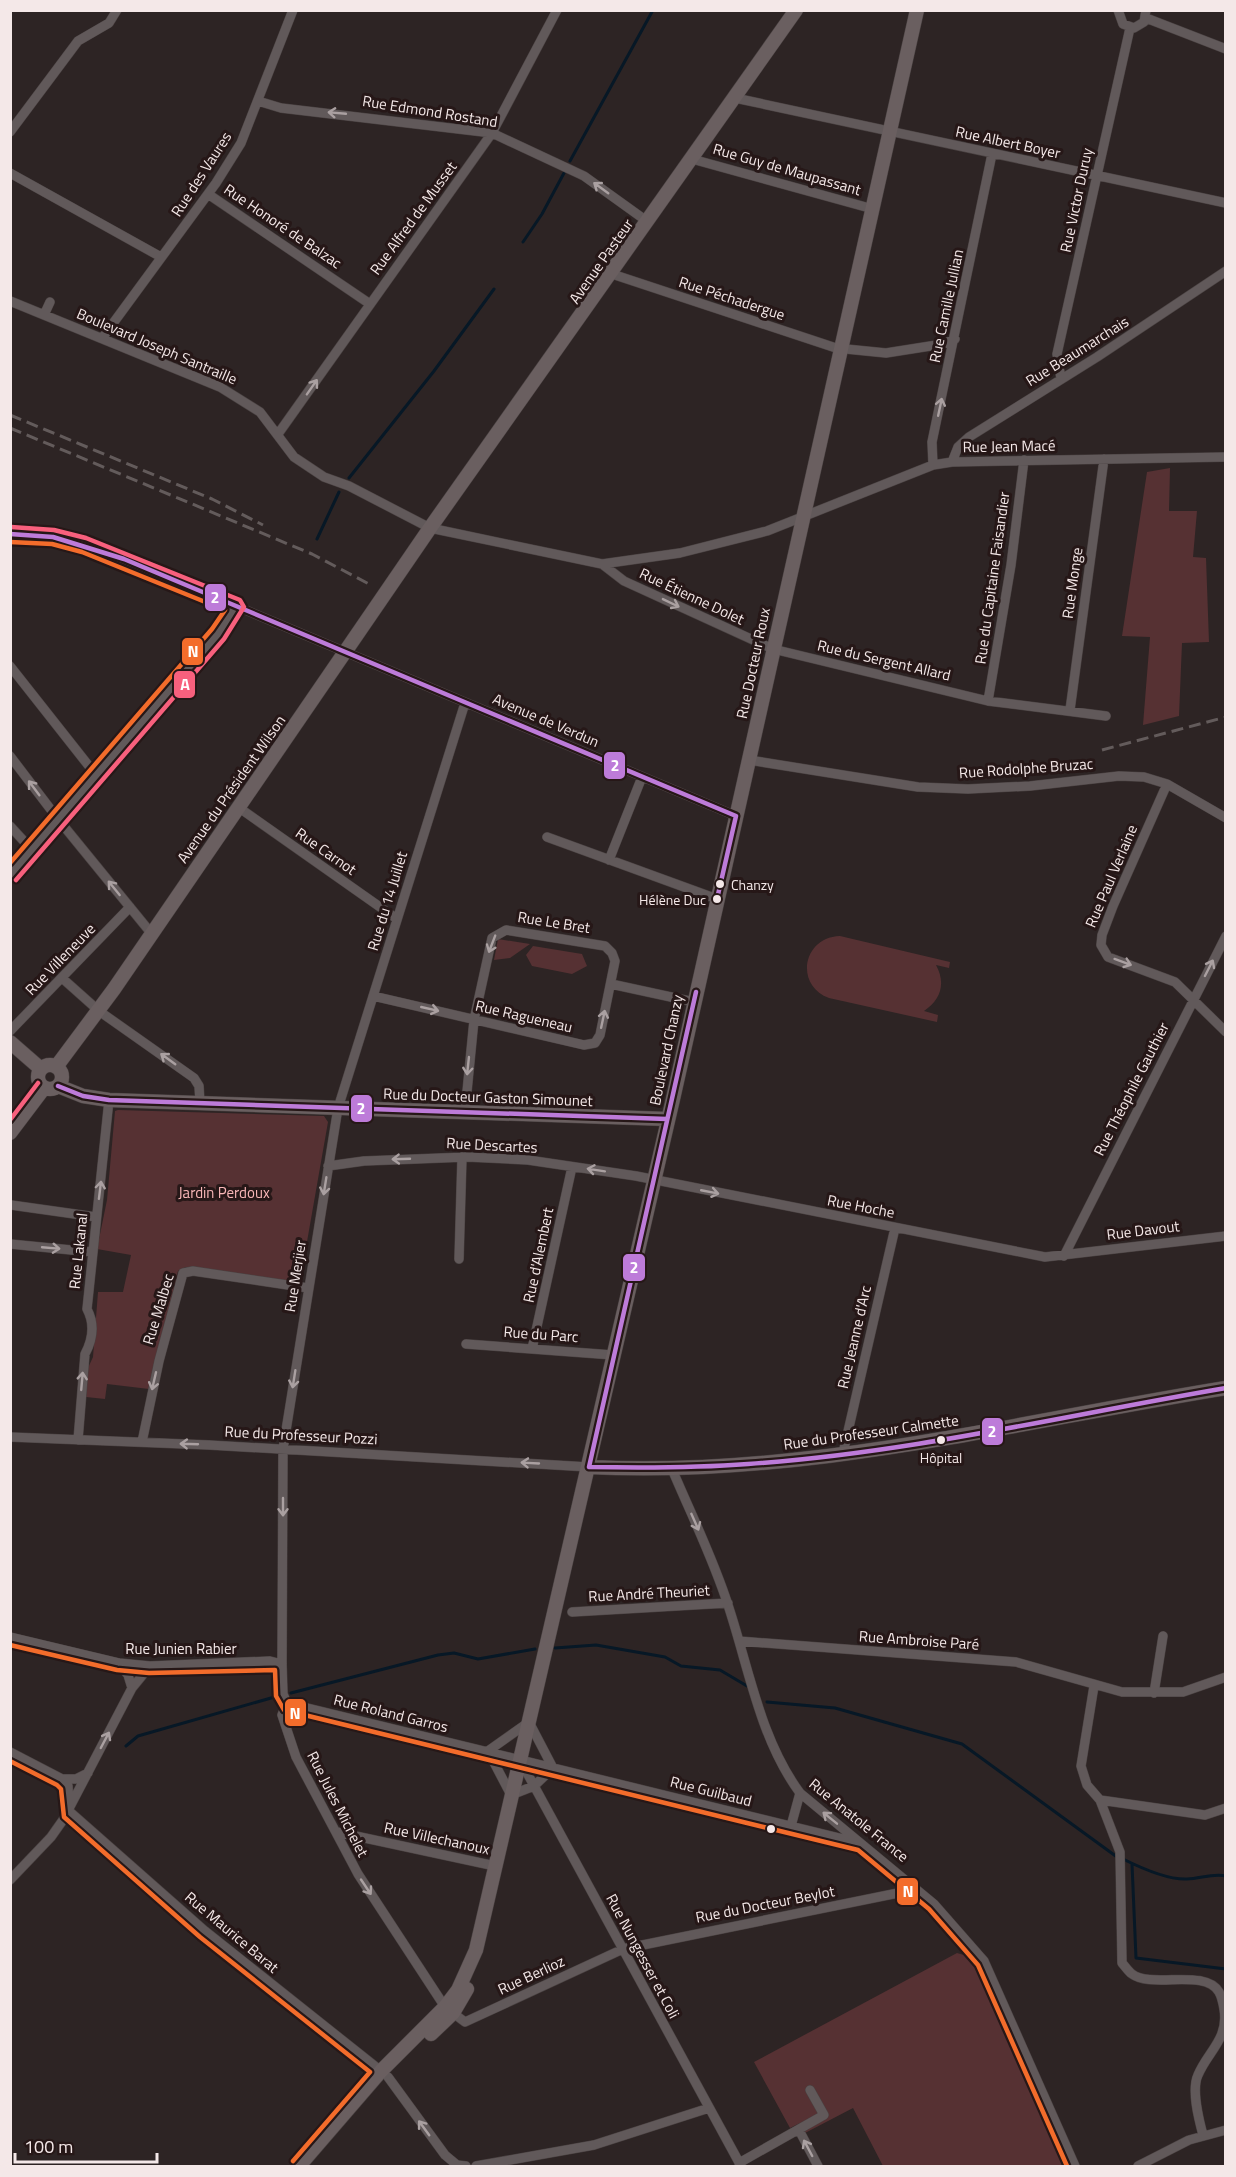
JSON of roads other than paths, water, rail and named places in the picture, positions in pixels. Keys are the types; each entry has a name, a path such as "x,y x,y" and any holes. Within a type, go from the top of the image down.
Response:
{"main road":[{"name":"Avenue Pasteur","path":"430,528 612,274 796,10"},
{"name":"Rue Docteur Roux","path":"736,816 917,10"},
{"name":"Avenue du Président Wilson","path":"56,1067 99,1011 430,528"},
{"name":"Boulevard Chanzy","path":"299,2166 385,2074 454,2014 477,1963 476,1950 511,1795 589,1467 736,816"},
{"path":"10,1042 41,1069"},
{"path":"48,1066 56,1067 62,1076 58,1086 51,1089 44,1088 38,1079 41,1069 48,1066"},
{"name":"Rue du Docteur Gaston Simounet","path":"58,1086 83,1096 109,1100 667,1119"},
{"path":"10,1133 44,1088"},
{"name":"Rue du Professeur Calmette","path":"589,1467 672,1469 778,1462 958,1436 1226,1388"}],"street":[{"path":"10,132 78,41 109,23 117,10"},
{"name":"Rue des Vaures","path":"103,337 242,144 293,10"},
{"name":"Rue Alfred de Musset","path":"278,434 492,133 557,10"},
{"path":"1110,10 1118,14 1123,24 1130,28 1138,27 1146,14 1226,49"},
{"name":"Rue Victor Duruy","path":"1061,379 1057,354 1130,28"},
{"name":"Rue Albert Boyer","path":"735,98 890,133 1226,203"},
{"name":"Rue Edmond Rostand","path":"258,101 281,108 492,133 584,176 648,222"},
{"name":"Rue Camille Jullian","path":"933,465 932,442 992,154"},
{"name":"Rue Guy de Maupassant","path":"692,159 873,209"},
{"path":"10,173 161,257"},
{"name":"Rue Honoré de Balzac","path":"208,194 370,304"},
{"name":"Rue Beaumarchais","path":"952,462 958,447 969,437 1226,271"},
{"name":"Rue Péchadergue","path":"612,274 842,349 886,352 943,344 955,339"},
{"name":"Boulevard Joseph Santraille","path":"10,301 103,337 220,387 260,411 294,457 324,477 349,486 430,528 602,564"},
{"path":"44,315 50,302"},
{"name":"Rue Jean Macé","path":"602,564 680,553 766,531 933,465 952,462 1024,460 1226,457"},
{"name":"Rue Monge","path":"1070,710 1104,459"},
{"name":"Rue du Capitaine Faisandier","path":"988,701 1011,565 1024,460"},
{"name":"Avenue de Verdun","path":"10,534 53,537 84,545 736,816"},
{"name":"Rue Étienne Dolet","path":"602,564 624,581 773,650"},
{"path":"10,875 218,634 237,607"},
{"name":"Rue du Sergent Allard","path":"773,650 988,701 1106,716"},
{"path":"10,666 96,775"},
{"name":"Rue du 14 Juillet","path":"338,1108 465,703"},
{"path":"10,756 151,933"},
{"name":"Rue Rodolphe Bruzac","path":"749,760 918,788 1014,787 1119,776 1144,777 1167,784 1226,818"},
{"path":"609,860 642,777"},
{"name":"Rue Paul Verlaine","path":"1167,784 1113,906 1102,935 1101,945 1108,957 1174,982 1193,1000"},
{"name":"Rue Carnot","path":"238,807 397,919"},
{"path":"10,826 32,850"},
{"path":"547,837 717,899"},
{"name":"Rue Villeneuve","path":"10,1031 130,907"},
{"name":"Rue Le Bret","path":"465,1112 474,1020 492,938 506,930 605,946 612,953 615,961 611,984"},
{"name":"Rue Théophile Gauthier","path":"1064,1256 1226,936"},
{"path":"62,978 99,1011 194,1078 199,1086 200,1103"},
{"path":"611,984 693,1002"},
{"name":"Rue Ragueneau","path":"373,996 584,1045 595,1043 600,1035 611,984"},
{"path":"1193,1000 1226,1032"},
{"name":"Rue Lakanal","path":"78,1440 85,1354 91,1342 93,1319 87,1309 109,1100"},
{"name":"Rue Merjier","path":"283,1449 338,1108"},
{"path":"459,1259 462,1157"},
{"name":"Rue Descartes","path":"328,1166 364,1161 462,1157 501,1158 653,1181"},
{"name":"Rue d'Alembert","path":"532,1349 572,1167"},
{"name":"Rue Hoche","path":"653,1181 1045,1257 1064,1256"},
{"path":"11,1205 96,1217"},
{"name":"Rue Jeanne d'Arc","path":"843,1453 895,1228"},
{"name":"Rue Davout","path":"1064,1256 1226,1236"},
{"path":"10,1244 92,1251"},
{"name":"Rue Malbec","path":"142,1442 180,1276 186,1271 193,1271 308,1288"},
{"name":"Rue du Parc","path":"466,1344 613,1355"},
{"name":"Rue du Professeur Pozzi","path":"10,1437 283,1449 589,1467"},
{"name":"Rue Jules Michelet","path":"283,1449 282,1664 283,1694 287,1702 282,1715 296,1756 358,1874 454,2014"},
{"name":"Rue Anatole France","path":"672,1469 728,1604 774,1749 800,1793 911,1883 959,1929 984,1961 1076,2166"},
{"name":"Rue André Theuriet","path":"572,1612 728,1604"},
{"path":"1154,1694 1162,1636"},
{"name":"Rue Junien Rabier","path":"10,1637 119,1663 150,1666 270,1661 282,1664"},
{"name":"Rue Ambroise Paré","path":"739,1641 1016,1662 1094,1686 1122,1692 1154,1694 1183,1692 1226,1677"},
{"path":"119,1663 128,1675 132,1688"},
{"path":"10,1880 51,1837 69,1811 132,1688 150,1666"},
{"path":"1094,1686 1081,1766 1087,1785 1100,1800 1120,1852 1122,1963 1132,1974 1145,1978 1203,1981 1214,1985 1221,1994 1225,2026 1222,2037 1197,2076 1196,2084 1203,2135"},
{"name":"Rue Roland Garros","path":"287,1702 520,1759"},
{"path":"529,1722 553,1768 534,1786 511,1795 488,1752 529,1722"},
{"path":"10,1752 62,1779 68,1786 69,1811"},
{"name":"Rue Guilbaud","path":"520,1759 861,1843"},
{"name":"Rue Nungesser et Coli","path":"520,1759 740,2165"},
{"path":"62,1779 76,1779 88,1773"},
{"path":"790,1826 800,1793"},
{"path":"1100,1800 1205,1815 1226,1808"},
{"name":"Rue Maurice Barat","path":"69,1811 206,1931 385,2074 444,2155 457,2165 466,2166"},
{"name":"Rue Villechanoux","path":"337,1832 495,1866"},
{"name":"Rue du Docteur Beylot","path":"623,1949 898,1893 911,1883"},
{"name":"Rue Berlioz","path":"454,2014 623,1949"},
{"path":"740,2165 824,2115 810,2090"},
{"path":"476,2166 609,2141 709,2108"},
{"path":"799,2130 818,2166"},
{"path":"1138,2166 1203,2135 1226,2130"},
{"path":"533,2157 538,2166"}],"waterway":[{"path":"570,161 653,10"},
{"path":"523,242 542,214 564,173"},
{"path":"349,478 434,371 494,289"},
{"path":"317,539 339,492"},
{"path":"555,1648 596,1645 665,1657 681,1666 720,1670 747,1686"},
{"path":"291,1693 438,1655 454,1653 478,1659 535,1649"},
{"path":"126,1746 138,1736 278,1696"},
{"path":"767,1702 835,1708 962,1744 1117,1857"},
{"path":"1123,1859 1171,1878 1226,1876"},
{"path":"1132,1864 1136,1958 1226,1969"}],"railway":[{"path":"10,415 212,499 263,525"},
{"path":"10,428 312,554 369,584"},
{"path":"1102,750 1226,717"}],"place":[{"name":"Chanzy","path":"720,884"},
{"name":"Hélène Duc","path":"717,899"},
{"name":"Hôpital","path":"941,1440"}],"park label":[{"name":"Jardin Perdoux","path":"224,1192"}]}
